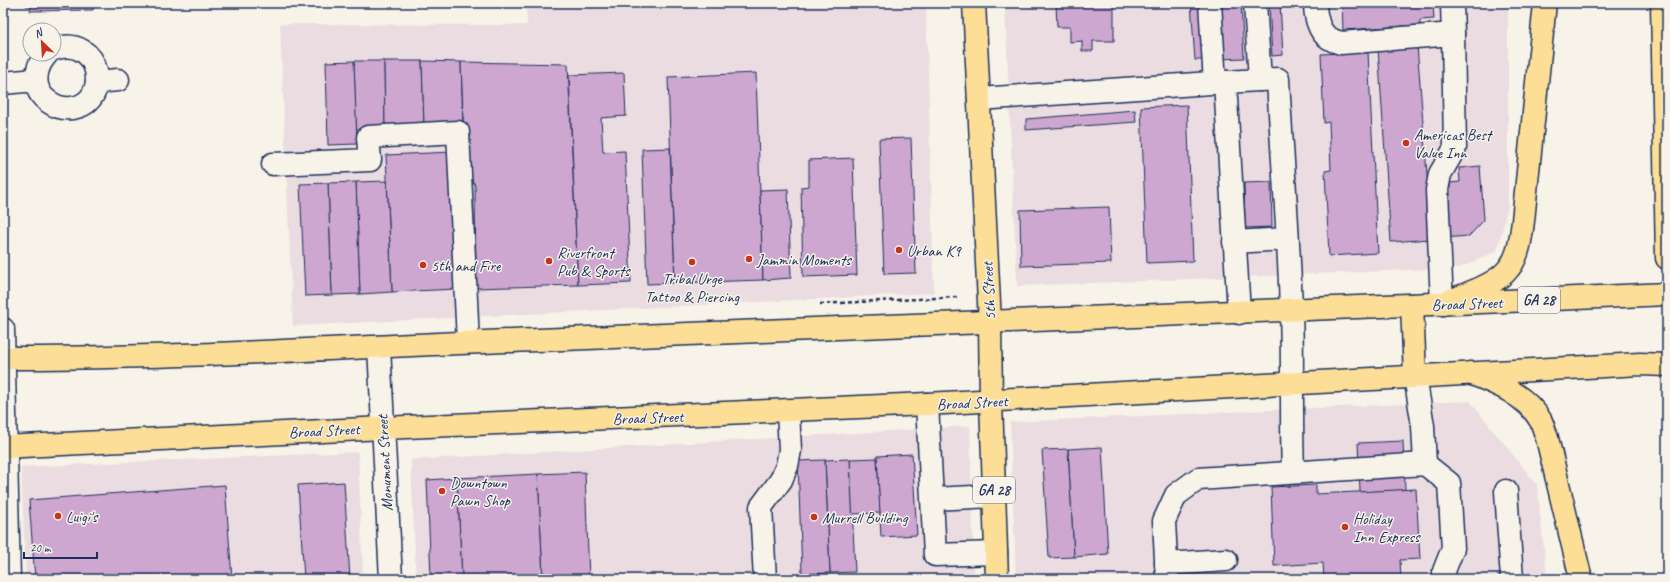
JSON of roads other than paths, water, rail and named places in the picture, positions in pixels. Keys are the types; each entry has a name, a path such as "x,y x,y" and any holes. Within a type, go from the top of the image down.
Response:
{"main road":[{"name":"5th Street","path":"974,3 990,323 997,579"},
{"path":"1442,304 1497,280 1510,268 1517,253 1523,221 1545,3"},
{"path":"1662,3 1667,258"},
{"name":"Broad Street","path":"4,358 262,352 468,342 1291,311 1667,294"},
{"path":"1412,306 1416,376"},
{"name":"Broad Street","path":"5,447 383,428 991,401 1470,373 1640,364 1667,365"},
{"path":"1470,373 1497,384 1527,402 1541,421 1547,438 1581,579"}],"street":[{"path":"1210,3 1220,82 1239,313"},
{"path":"1255,3 1260,80"},
{"path":"1314,3 1319,26 1327,38 1341,43 1454,34"},
{"path":"1442,304 1437,190 1440,174 1455,148 1454,34 1452,3"},
{"path":"40,62 36,71 36,80 38,90 44,99 54,106 64,108 75,107 85,103 107,81 98,75 90,56 82,50 73,47 62,48"},
{"path":"979,99 1278,79 1291,311 1293,384 1291,432 1293,472"},
{"path":"3,83 36,80"},
{"path":"273,164 370,160 368,137 458,132 468,342"},
{"path":"1234,242 1287,239"},
{"path":"3,329 9,579"},
{"name":"Monument Street","path":"379,347 390,579"},
{"path":"1416,376 1423,426 1425,464"},
{"path":"927,404 935,556 996,553"},
{"path":"765,579 761,507 781,480 787,466 790,450 788,411"},
{"path":"1226,560 1167,571 1164,521 1176,495 1198,479 1425,464 1449,483 1453,548 1444,571 1444,579"},
{"path":"1506,491 1512,579"},
{"path":"933,499 994,496"}],"place":[{"name":"Americas Best Value Inn","path":"1406,143"},
{"name":"Urban K9","path":"899,250"},
{"name":"Jammin Moments","path":"749,259"},
{"name":"Riverfront Pub & Sports","path":"549,261"},
{"name":"Tribal Urge Tattoo & Piercing","path":"692,262"},
{"name":"5th and Fire","path":"423,265"},
{"name":"Downtown Pawn Shop","path":"442,491"},
{"name":"Luigi's","path":"58,516"},
{"name":"Murrell Building","path":"814,517"},
{"name":"Holiday Inn Express","path":"1345,527"}]}
